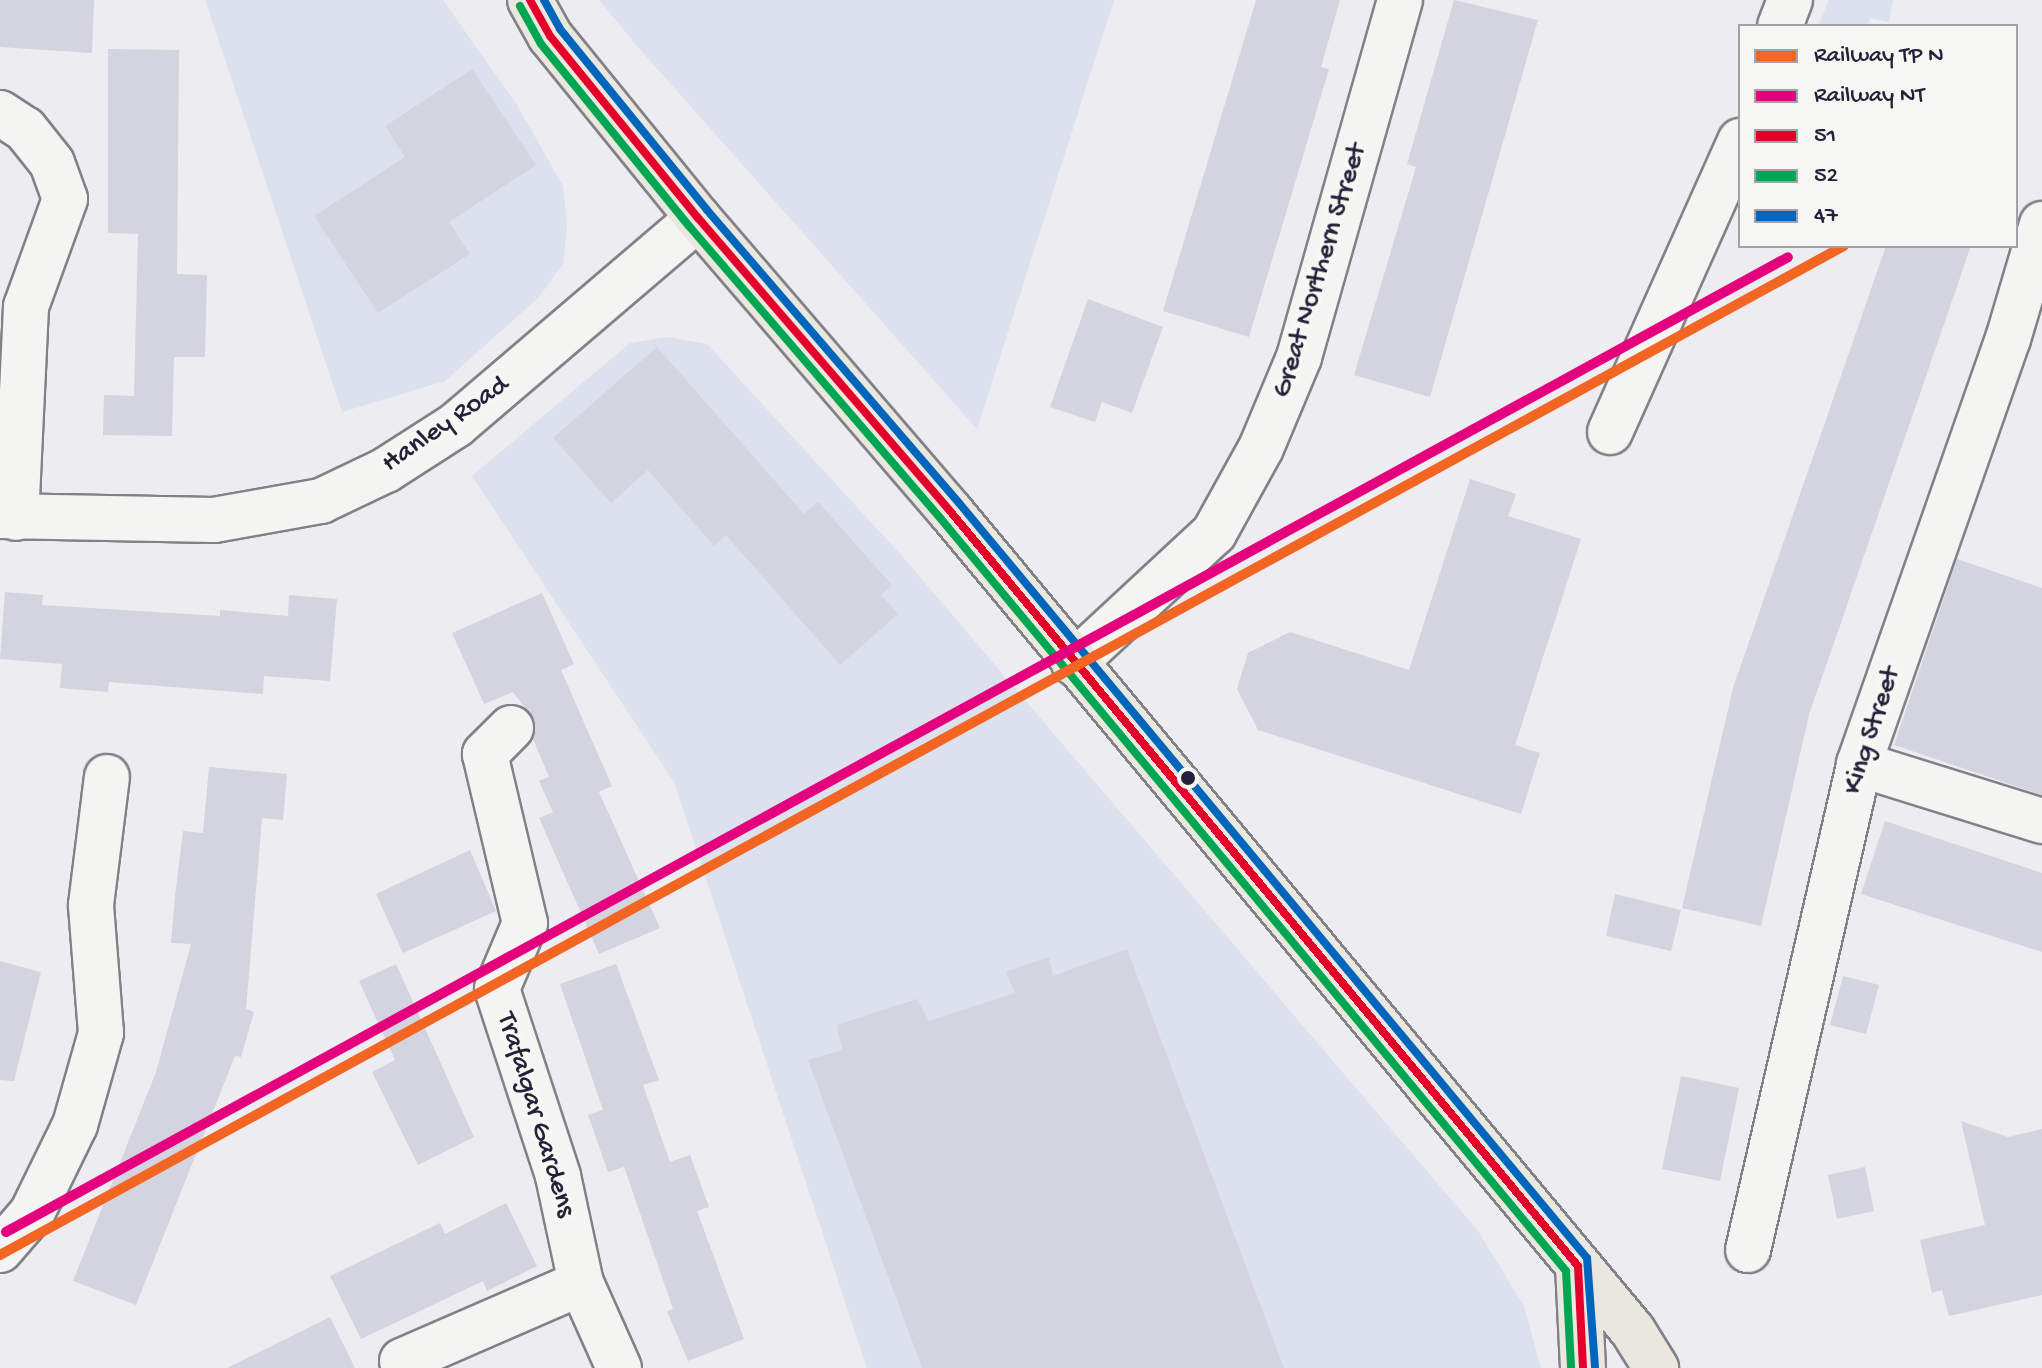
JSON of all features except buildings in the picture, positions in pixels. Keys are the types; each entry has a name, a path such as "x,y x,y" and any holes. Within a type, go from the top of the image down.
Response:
{"main road":[{"path":"530,0 550,36 698,218 1633,1331 1656,1368"},
{"path":"1578,1266 1583,1368"}],"street":[{"name":"Great Northern Street","path":"1074,663 1214,533 1261,448 1299,357 1400,0"},
{"path":"1781,24 1790,0"},
{"path":"0,113 25,129 52,163 65,199 26,307 8,517"},
{"path":"1610,432 1738,145"},
{"name":"Hanley Road","path":"8,517 214,520 321,501 386,470 456,425 698,218"},
{"name":"King Street","path":"1748,1250 1859,764 2025,345 2042,224"},
{"name":"Trafalgar Gardens","path":"511,728 485,754 525,923 497,989 558,1176 581,1283 619,1368"},
{"path":"1859,764 2042,821"},
{"path":"0,1250 32,1213 75,1125 101,1033 91,905 107,777"},
{"path":"402,1361 581,1283"}],"shaded area":[{"path":"205,0 443,0 517,105 563,186 567,227 563,264 539,297 445,381 342,412"},
{"path":"599,0 1114,0 977,429 638,47"},
{"path":"1829,0 1893,0 1889,22 1870,18 1867,24 1819,24"},
{"path":"668,337 707,344 902,556 1478,1231 1524,1306 1541,1368 867,1368 674,782 472,476 630,343"}],"transit line":[{"name":"51","path":"530,0 550,36 698,218 950,511 1578,1266 1583,1368"},
{"name":"47","path":"544,0 560,29 707,210 959,503 1587,1258 1595,1367"},
{"name":"52","path":"520,6 541,44 689,226 941,519 1566,1271 1571,1368"},
{"path":"0,1255 1840,248"}],"rail line":[{"name":"NT","path":"6,1232 1788,257"}]}
